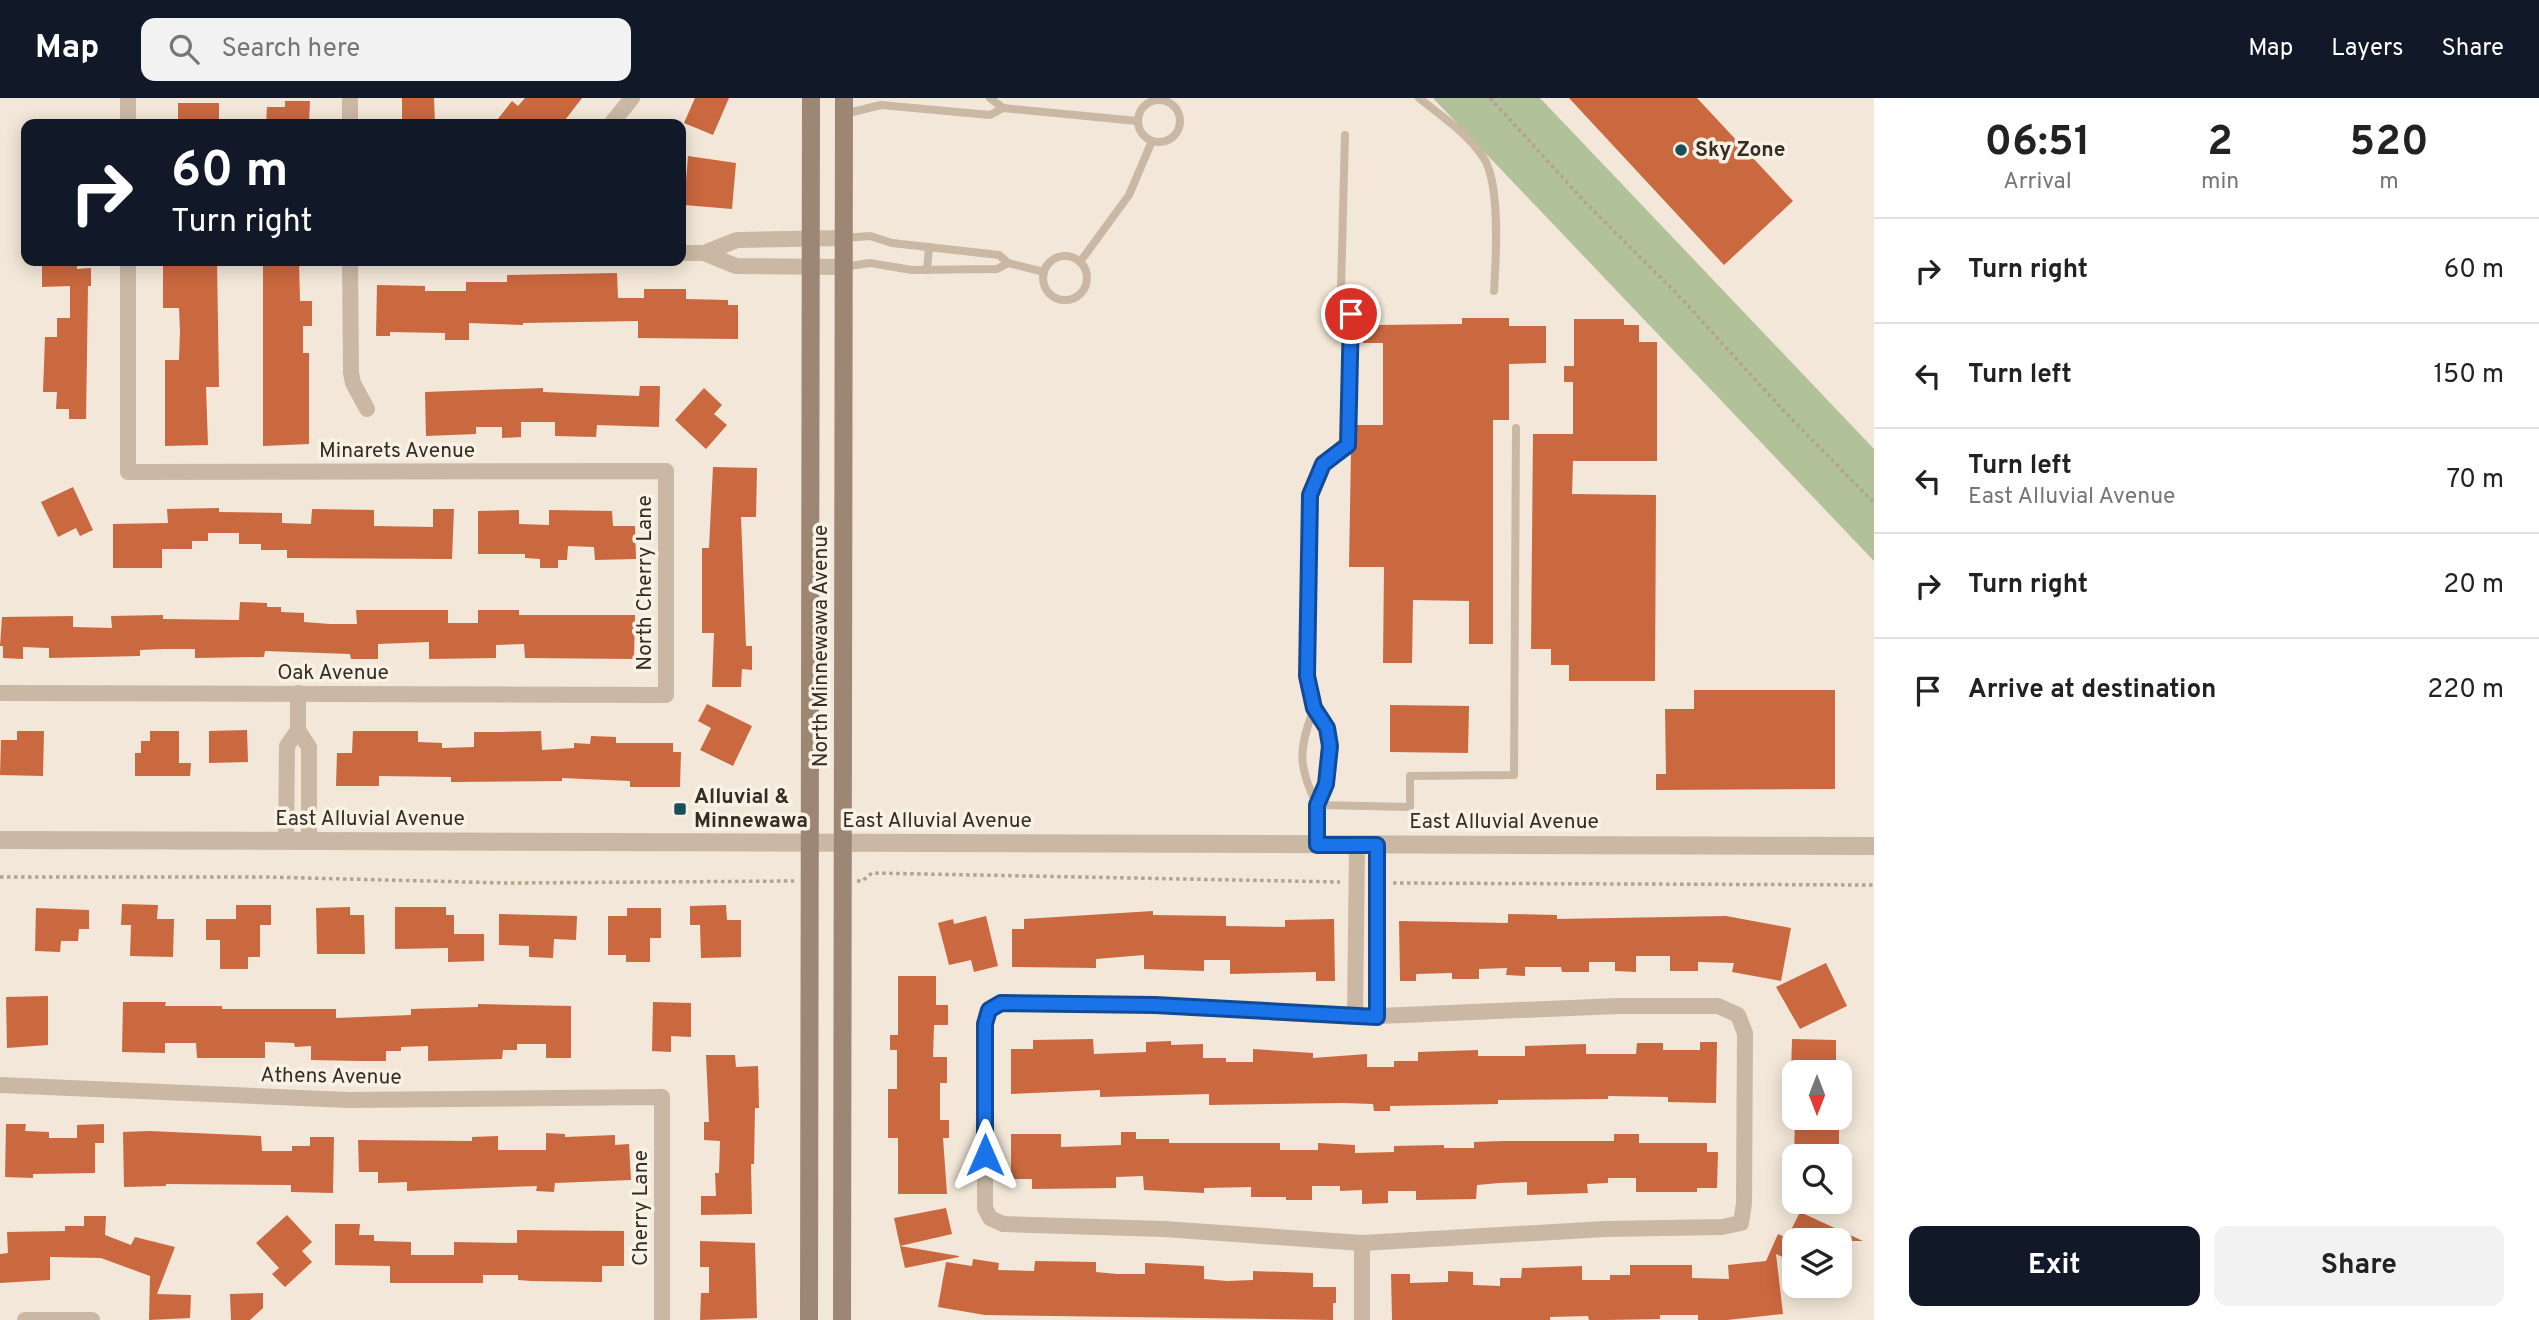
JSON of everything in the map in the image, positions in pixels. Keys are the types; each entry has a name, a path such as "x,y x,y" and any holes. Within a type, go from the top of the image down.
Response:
{"main road":[{"name":"North Minnewawa Avenue","path":"809,1320 811,98"},
{"name":"North Minnewawa Avenue","path":"842,1320 845,844 844,106"}],"street":[{"path":"128,98 128,119"},
{"path":"350,98 350,119"},
{"path":"615,119 632,98"},
{"path":"686,253 704,253 737,240 843,238"},
{"path":"704,253 736,266 843,267"},
{"name":"Minarets Avenue","path":"128,266 128,472 666,471"},
{"path":"350,266 351,373 356,392 367,410"},
{"name":"North Cherry Lane","path":"666,471 666,695"},
{"name":"Oak Avenue","path":"0,693 666,695"},
{"path":"298,693 298,730 309,747 309,841"},
{"path":"286,841 287,746 298,730"},
{"path":"288,783 309,783"},
{"name":"East Alluvial Avenue","path":"0,840 1874,846"},
{"path":"1355,1017 1357,845"},
{"path":"1377,845 1377,1017"},
{"path":"1001,1003 1155,1005 1377,1017 1617,1006 1718,1006 1738,1015 1745,1032 1744,1203 1741,1223 1722,1227 1605,1230 1362,1243 1164,1230 1003,1224 990,1218 985,1208 985,1024 989,1010 1001,1003"},
{"name":"Athens Avenue","path":"0,1085 324,1099 662,1097"},
{"name":"Cherry Lane","path":"662,1097 662,1320"},
{"path":"1362,1243 1362,1320"},
{"path":"25,1320 92,1320"}],"lane":[{"path":"990,98 1003,108 1137,121"},
{"path":"1419,98 1467,138 1485,159 1497,240 1494,291"},
{"path":"1154,100 1167,101 1178,110 1180,124 1174,136 1164,142 1152,141 1141,133 1137,121 1142,108 1154,100"},
{"path":"844,106 881,105 990,115 1003,108"},
{"path":"1341,289 1345,135"},
{"path":"1080,262 1129,195 1152,141"},
{"path":"843,238 870,236 892,243 999,255 1008,263 1044,272"},
{"path":"927,270 929,247"},
{"path":"1067,256 1080,262 1086,273 1086,286 1076,297 1069,300 1048,293 1043,279 1047,265 1059,257 1067,256"},
{"path":"843,267 870,263 927,270 997,269 1008,263"},
{"path":"1317,805 1326,784 1330,746 1327,728 1314,708 1307,676 1310,495 1323,464 1348,445 1351,289"},
{"path":"1317,805 1410,807 1410,776 1514,775 1516,428"},
{"path":"1314,708 1301,746 1302,768 1317,805 1317,845"}],"path":[{"path":"1490,98 1585,202 1681,298 1782,410 1874,503"},
{"path":"0,877 266,877 507,883 787,881"}],"green space":[{"path":"1433,98 1540,98 1874,449 1874,561"}],"building":[{"path":"402,98 434,98 435,119 402,119"},
{"path":"525,98 582,98 566,119 498,119 512,101 518,106"},
{"path":"695,98 729,98 713,135 686,124"},
{"name":"Sky Zone","path":"1569,98 1697,98 1793,201 1724,265"},
{"path":"285,101 310,101 309,119 266,119 267,107 285,107"},
{"path":"178,103 219,103 219,119 178,119"},
{"path":"688,156 736,163 732,209 686,205"},
{"path":"42,266 91,268 91,286 88,286 86,419 69,419 69,409 56,409 57,392 43,392 45,337 57,337 57,318 70,318 70,286 42,287"},
{"path":"163,266 217,266 219,387 206,387 208,445 165,446 165,360 179,360 180,331 179,308 163,308"},
{"path":"263,266 299,266 300,301 312,301 312,326 303,326 303,353 309,353 309,444 263,446"},
{"path":"617,273 618,298 644,298 644,289 686,289 686,299 728,300 728,305 738,305 738,339 638,338 638,321 523,325 469,323 469,340 445,340 445,333 390,332 390,336 376,336 377,285 425,286 425,291 466,291 466,282 507,282 507,275"},
{"path":"1462,318 1509,318 1509,326 1546,326 1546,363 1509,364 1509,420 1493,420 1493,644 1469,644 1469,601 1413,600 1412,663 1383,663 1384,567 1349,567 1351,450 1354,425 1383,425 1383,343 1363,343 1363,319 1376,319 1376,325 1462,324"},
{"path":"1574,319 1624,319 1624,325 1639,325 1639,342 1657,342 1657,461 1573,461 1572,494 1656,495 1655,681 1569,681 1569,665 1551,665 1551,649 1531,649 1533,434 1573,434 1573,382 1564,382 1564,366 1574,366"},
{"path":"640,386 660,386 659,427 597,425 596,437 555,436 555,422 521,422 521,437 502,438 502,427 476,427 476,434 426,436 425,392 543,388 543,392 639,396"},
{"path":"704,388 722,405 714,414 727,425 706,449 675,420"},
{"path":"713,467 757,468 756,517 741,517 746,646 752,646 752,670 742,669 741,687 712,687 714,633 702,633 702,548 709,548"},
{"path":"73,487 93,530 80,536 76,528 58,537 41,502"},
{"path":"219,508 219,512 282,513 282,523 311,524 312,509 374,510 374,526 433,527 433,509 454,509 452,559 287,558 287,550 261,550 261,544 239,544 239,533 208,533 208,541 192,541 192,549 162,549 162,568 113,568 113,524 168,523 167,509"},
{"path":"519,510 519,524 549,525 549,510 612,511 613,526 635,526 636,559 595,560 594,547 568,546 567,560 558,560 558,568 540,568 540,559 525,558 525,554 478,554 478,511"},
{"path":"240,602 267,603 267,607 281,607 281,612 304,613 304,622 330,624 357,624 356,610 448,610 448,623 478,623 478,610 519,610 519,615 635,615 634,659 525,658 524,644 496,645 496,658 429,659 429,642 378,644 378,659 351,659 350,654 265,651 264,657 195,658 195,649 140,650 140,656 49,658 49,648 23,647 23,659 3,658 3,646 0,646 2,617 73,616 73,627 112,628 111,616 163,615 163,619 239,620"},
{"path":"1694,690 1835,690 1835,789 1656,790 1656,774 1666,774 1665,709 1694,709"},
{"path":"707,704 752,726 733,766 700,750 711,728 698,721"},
{"path":"1390,705 1469,706 1468,753 1390,752"},
{"path":"247,730 248,762 209,763 209,731"},
{"path":"17,731 44,731 43,776 0,775 1,740 17,740"},
{"path":"150,731 179,731 179,763 191,763 190,776 135,776 135,753 141,753 141,741 150,741"},
{"path":"353,731 418,731 418,742 442,743 442,748 474,747 474,732 541,731 542,750 574,748 574,743 590,744 591,736 616,737 616,743 673,743 673,752 681,752 680,787 630,787 630,781 562,778 562,781 451,782 451,777 379,776 379,786 336,786 337,753 352,753"},
{"path":"122,904 158,905 157,919 174,919 173,957 130,956 131,925 121,925"},
{"path":"236,905 271,905 271,925 260,925 260,957 248,957 248,969 220,969 220,940 206,940 206,919 236,919"},
{"path":"726,905 727,920 741,920 741,957 701,958 700,925 690,925 690,906"},
{"path":"350,907 350,915 364,915 365,954 317,954 316,908"},
{"path":"395,907 446,907 446,915 454,915 454,934 484,934 484,961 448,962 448,948 395,949"},
{"path":"36,908 89,910 89,929 79,929 78,941 61,941 60,952 35,951"},
{"path":"627,908 661,908 661,938 650,938 650,962 626,962 626,955 608,955 608,916 627,916"},
{"path":"1153,911 1153,915 1226,916 1226,926 1285,927 1285,920 1334,919 1335,981 1316,981 1316,972 1230,974 1230,960 1204,960 1204,971 1144,969 1144,955 1096,959 1096,968 1012,967 1012,929 1024,929 1024,919"},
{"path":"499,914 577,916 576,940 554,939 553,958 529,957 529,946 499,945"},
{"path":"1508,914 1557,915 1557,919 1726,916 1791,928 1781,981 1732,972 1734,963 1698,962 1698,971 1670,971 1670,956 1636,956 1636,972 1615,971 1615,962 1589,962 1589,972 1562,972 1561,967 1525,967 1525,976 1506,975 1507,968 1479,969 1479,979 1452,979 1452,973 1416,974 1416,981 1400,981 1399,921 1508,923"},
{"path":"986,916 998,966 974,972 971,960 949,965 938,923 953,919 954,924"},
{"path":"1826,963 1847,1006 1800,1029 1776,987"},
{"path":"898,976 936,976 936,1005 948,1005 948,1025 934,1025 933,1057 947,1057 947,1083 940,1083 940,1120 949,1120 949,1138 943,1138 947,1194 898,1194 898,1138 888,1138 888,1089 897,1089 897,1050 890,1050 890,1035 898,1035"},
{"path":"48,996 48,1045 7,1048 6,997"},
{"path":"123,1002 166,1002 165,1006 222,1006 222,1009 336,1009 336,1018 411,1015 411,1009 478,1007 478,1004 571,1006 571,1058 546,1058 546,1044 517,1044 517,1050 503,1050 502,1059 428,1061 428,1046 401,1047 401,1051 386,1051 386,1061 311,1060 311,1046 295,1047 294,1043 265,1042 265,1058 197,1058 196,1043 165,1043 165,1053 122,1052"},
{"path":"653,1002 691,1003 691,1037 671,1036 671,1052 652,1051"},
{"path":"1093,1039 1094,1054 1146,1052 1146,1042 1171,1041 1171,1045 1203,1044 1203,1058 1226,1058 1226,1062 1253,1062 1253,1049 1313,1053 1313,1058 1367,1054 1367,1067 1394,1067 1394,1061 1418,1061 1418,1052 1478,1050 1478,1056 1525,1056 1525,1046 1586,1044 1586,1054 1636,1054 1637,1043 1663,1043 1663,1050 1700,1050 1700,1042 1717,1042 1716,1103 1668,1102 1668,1097 1608,1096 1608,1099 1498,1100 1498,1104 1390,1106 1390,1111 1374,1111 1373,1104 1209,1105 1209,1094 1100,1097 1100,1090 1011,1094 1011,1049 1033,1049 1033,1040"},
{"path":"1792,1039 1836,1040 1836,1060 1791,1060"},
{"path":"706,1055 735,1055 736,1067 758,1066 759,1108 755,1108 754,1164 751,1164 752,1214 701,1215 701,1196 716,1196 715,1173 719,1173 720,1141 704,1140 704,1122 709,1122"},
{"path":"6,1124 26,1124 25,1131 49,1132 49,1138 77,1138 77,1125 104,1124 104,1143 95,1143 95,1173 33,1174 33,1178 5,1177"},
{"path":"1795,1130 1839,1130 1839,1144 1794,1144"},
{"path":"123,1132 261,1136 262,1151 292,1151 292,1146 310,1146 310,1137 334,1137 333,1193 291,1192 291,1185 166,1184 124,1187"},
{"path":"1121,1132 1136,1132 1136,1139 1169,1139 1169,1143 1280,1143 1280,1150 1318,1150 1318,1143 1355,1145 1355,1153 1394,1152 1394,1146 1444,1145 1444,1148 1474,1148 1474,1142 1614,1141 1614,1134 1639,1134 1639,1143 1707,1143 1707,1152 1718,1152 1717,1188 1697,1188 1697,1192 1636,1192 1636,1178 1608,1178 1608,1183 1587,1184 1588,1193 1527,1195 1527,1182 1499,1183 1477,1185 1476,1199 1416,1200 1416,1191 1388,1191 1388,1203 1362,1204 1362,1190 1340,1191 1340,1186 1312,1186 1312,1200 1286,1200 1286,1197 1251,1197 1251,1187 1204,1188 1204,1193 1144,1190 1143,1176 1116,1177 1116,1188 1032,1189 1032,1179 1011,1179 1011,1134 1061,1134 1061,1147 1121,1145"},
{"path":"546,1133 565,1134 565,1137 615,1135 615,1145 629,1144 631,1180 555,1183 554,1192 536,1191 537,1186 407,1191 407,1182 378,1183 378,1172 359,1172 358,1140 472,1141 472,1137 498,1136 498,1150 546,1150"},
{"path":"946,1208 952,1234 900,1246 894,1218"},
{"path":"1799,1214 1804,1214 1835,1228 1792,1228"},
{"path":"287,1215 312,1242 302,1251 312,1262 285,1287 272,1274 279,1268 256,1243"},
{"path":"84,1216 106,1216 105,1235 131,1245 135,1237 175,1247 157,1294 191,1295 190,1318 149,1320 150,1276 101,1258 50,1257 50,1280 0,1283 0,1254 8,1253 7,1232 65,1231 65,1226 84,1226"},
{"path":"335,1224 360,1224 359,1235 374,1235 374,1241 411,1242 411,1255 454,1255 454,1242 517,1243 517,1230 624,1231 624,1266 602,1266 602,1282 531,1281 518,1280 518,1275 483,1275 483,1283 390,1283 390,1266 335,1265"},
{"path":"1778,1234 1782,1236 1782,1257 1776,1254 1783,1314 1727,1320 1698,1320 1698,1315 1660,1315 1660,1319 1589,1320 1588,1316 1550,1317 1550,1320 1392,1320 1391,1274 1410,1274 1410,1283 1448,1282 1448,1271 1473,1272 1473,1285 1500,1286 1500,1278 1521,1278 1522,1268 1582,1266 1582,1280 1610,1280 1610,1275 1630,1275 1630,1265 1692,1265 1692,1278 1729,1279 1728,1265 1766,1261"},
{"path":"700,1241 755,1243 757,1318 700,1320 701,1293 709,1293 709,1267 700,1267"},
{"path":"900,1246 959,1256 959,1257 905,1268"},
{"path":"973,1259 999,1263 998,1270 1034,1271 1035,1261 1096,1262 1096,1272 1117,1274 1145,1274 1145,1263 1204,1266 1204,1279 1227,1281 1253,1280 1253,1271 1313,1273 1313,1287 1336,1287 1336,1303 1333,1303 1333,1320 985,1315 938,1307 946,1262 972,1266"},
{"path":"263,1293 263,1308 250,1320 231,1320 230,1294"}],"place":[{"name":"Sky Zone","path":"1681,150"},
{"name":"Alluvial & Minnewawa","path":"680,809"}],"route":[{"path":"985,1155 985,1024 989,1010 1001,1003 1155,1005 1377,1017 1377,845 1317,845 1317,805 1326,784 1330,746 1327,728 1314,708 1307,676 1310,495 1323,464 1348,445 1351,314"}]}
